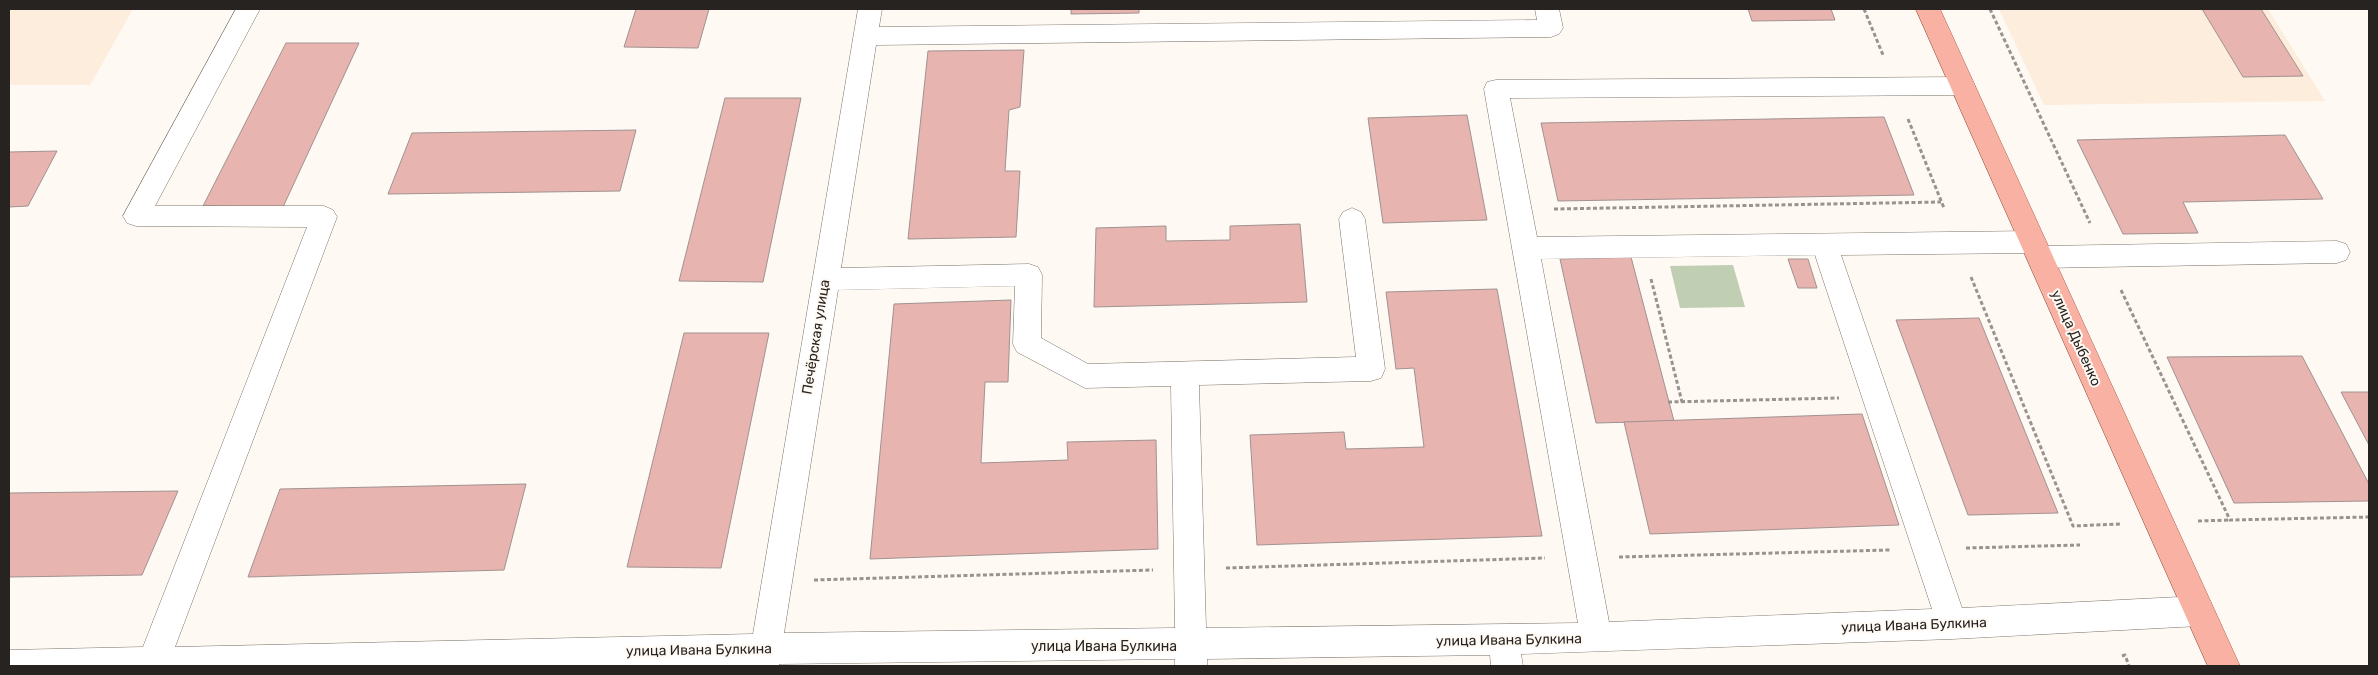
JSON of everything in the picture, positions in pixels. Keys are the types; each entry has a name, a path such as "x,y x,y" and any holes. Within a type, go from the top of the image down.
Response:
{"main road":[{"name":"улица Дыбенко","path":"1928,9 2224,666"}],"street":[{"path":"154,661 324,217 136,216 248,9"},
{"name":"Печёрская улица","path":"764,657 870,9"},
{"path":"866,36 1549,18"},
{"path":"1596,638 1496,90 1963,86"},
{"path":"825,280 1029,276 1027,344 1085,376 1371,369 1352,219"},
{"path":"1526,248 1824,244 2037,249 2106,257 2337,252"},
{"path":"1824,244 1952,624"},
{"path":"1185,374 1190,656"},
{"name":"улица Ивана Булкина","path":"9,666 154,661 1506,653 1596,638 1952,624 2200,611"}],"path":[{"path":"1990,9 2230,520 2369,517"},
{"path":"1519,210 1941,202"},
{"path":"1643,246 1682,402"},
{"path":"1668,402 1845,398"},
{"path":"1581,557 2080,545"},
{"path":"2125,656 2129,666"}],"shaded area":[{"path":"9,9 133,9 90,85 9,85"},
{"path":"1999,9 2268,9 2325,101 2044,105"}],"green space":[{"path":"1733,265 1745,307 1680,308 1670,266"}],"building":[{"path":"636,9 709,9 698,48 624,47"},
{"path":"1071,9 1139,9 1139,13 1071,14"},
{"path":"1748,9 1831,9 1835,20 1752,21"},
{"path":"2202,9 2261,9 2303,76 2243,77"},
{"path":"286,43 359,43 283,207 203,206"},
{"path":"1024,50 1020,107 1009,110 1005,171 1020,171 1016,237 908,239 928,51"},
{"path":"725,98 801,98 763,282 679,281"},
{"path":"1467,115 1487,220 1383,223 1368,118"},
{"path":"1884,117 1914,195 1558,201 1541,123"},
{"path":"636,130 620,191 388,194 412,133"},
{"path":"2285,135 2323,199 2183,202 2198,233 2123,234 2077,140"},
{"path":"57,151 28,206 9,207 9,152"},
{"path":"1300,224 1307,302 1094,307 1096,228 1166,226 1166,241 1230,240 1230,226"},
{"path":"1631,257 1674,421 1596,423 1560,259"},
{"path":"1788,259 1808,259 1817,288 1798,288"},
{"path":"1497,289 1542,536 1257,545 1250,435 1344,432 1346,449 1424,447 1414,368 1396,369 1386,292"},
{"path":"1011,300 1008,382 985,382 981,463 1068,460 1067,442 1156,440 1158,549 870,559 894,304"},
{"path":"1979,318 2058,513 1968,515 1896,320"},
{"path":"684,333 769,333 721,568 627,567"},
{"path":"2302,356 2369,484 2369,501 2234,503 2167,357"},
{"path":"2341,392 2369,392 2369,445"},
{"path":"1862,414 1899,525 1650,534 1624,422"},
{"path":"526,484 504,570 248,577 280,489"},
{"path":"178,491 142,575 9,577 9,493"}]}
